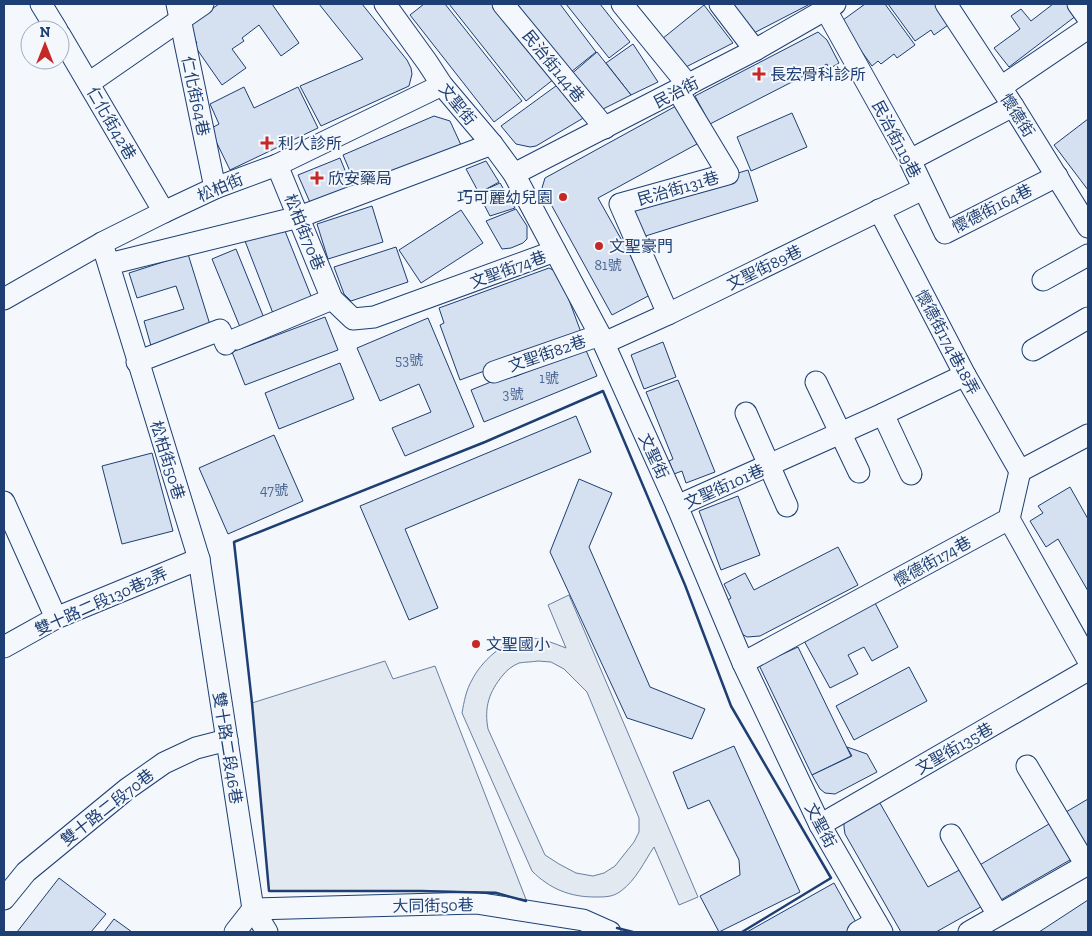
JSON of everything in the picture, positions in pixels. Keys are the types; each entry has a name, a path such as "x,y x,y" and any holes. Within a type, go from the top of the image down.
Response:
{"street":[{"path":"41,4 51,20"},
{"path":"88,83 179,11 203,4"},
{"name":"民治街144巷","path":"503,4 605,128"},
{"path":"622,4 683,88"},
{"path":"720,4 755,50"},
{"name":"懷德街","path":"946,4 1001,87 1088,227"},
{"path":"1078,4 1088,18"},
{"name":"文聖街","path":"395,7 442,85 492,144 514,174 602,339 677,506 743,664 872,929"},
{"name":"民治街","path":"514,174 755,50 830,7"},
{"name":"民治街119巷","path":"830,7 924,189"},
{"name":"仁化街64巷","path":"179,11 215,188"},
{"path":"1001,87 1088,28"},
{"name":"仁化街42巷","path":"70,52 164,212"},
{"name":"松柏街","path":"4,299 102,244 164,212 215,188 277,165 442,85"},
{"name":"民治街131巷","path":"668,314 620,204 728,174 683,88"},
{"path":"910,160 1013,106"},
{"path":"109,264 300,217 492,144"},
{"name":"松柏街70巷","path":"277,165 300,217 332,299 353,319 374,317 460,286"},
{"name":"懷德街164巷","path":"924,189 945,233 1056,176"},
{"name":"文聖街89巷","path":"602,339 668,314 924,189"},
{"name":"懷德街174巷18弄","path":"879,210 965,375 1020,471"},
{"name":"松柏街50巷","path":"102,244 199,559"},
{"name":"文聖街74巷","path":"460,286 555,251"},
{"path":"1043,280 1088,255"},
{"path":"138,362 220,330 231,341 332,299"},
{"path":"1033,350 1088,318"},
{"name":"文聖街82巷","path":"494,372 602,339"},
{"name":"文聖街101巷","path":"677,506 842,433 965,375"},
{"path":"816,382 859,472"},
{"name":"文聖街101巷","path":"746,413 788,506"},
{"path":"883,414 911,474"},
{"path":"1088,436 1020,471 1009,519 1088,660"},
{"path":"4,502 56,618"},
{"name":"懷德街174巷","path":"743,664 1009,519"},
{"name":"雙十路二段130巷2弄","path":"4,646 56,618 199,559"},
{"name":"雙十路二段46巷","path":"199,559 252,909"},
{"name":"文聖街135巷","path":"820,825 1088,670"},
{"name":"雙十路二段70巷","path":"4,899 26,872 127,790 164,763 196,748 227,740"},
{"path":"969,932 1087,864 1027,766"},
{"path":"951,835 998,915"},
{"name":"大同街50巷","path":"252,909 476,904 583,920 610,932"},
{"path":"235,932 252,909 267,932"}],"shaded area":[{"path":"569,595 698,897 679,905 654,847 631,882 618,893 609,896 586,897 569,894 546,883 532,871 462,713 467,692 476,673 502,647 517,639 535,638 566,648 548,605","holes":["551,662 564,669 587,692 639,818 639,832 634,842 615,866 604,873 593,876 576,873 545,855 488,729 487,707 489,700 498,681 505,673 519,663"]},
{"path":"385,661 393,679 435,666 527,902 496,892 269,891 252,703"}],"building":[{"path":"219,4 272,4 299,43 281,56 259,25 242,38 244,41 232,49 246,68 222,85 194,45 197,43 186,27"},
{"path":"319,4 362,4 407,60 412,74 409,86 321,126 300,86 363,59"},
{"path":"424,4 445,4 522,101 494,122 410,15"},
{"path":"449,4 494,4 554,79 526,101"},
{"path":"517,4 560,4 596,52 571,72"},
{"path":"566,4 600,4 630,42 609,58"},
{"path":"727,4 810,4 750,35"},
{"path":"865,4 885,4 915,45 897,58 894,54 881,64 878,61 872,66 842,24 843,20"},
{"path":"888,4 938,4 951,23 934,35 931,30 915,41"},
{"path":"1053,4 1081,4 1085,9 1009,67 994,48 1020,29 1011,16 1021,9 1031,21"},
{"path":"704,5 733,43 682,69 662,39"},
{"path":"818,32 827,40 839,63 829,69 827,64 710,124 695,96"},
{"path":"633,44 658,82 631,95 606,63"},
{"path":"597,52 631,95 599,111 569,76"},
{"path":"560,83 585,117 536,146 530,147 516,144 501,126"},
{"path":"244,87 254,108 298,87 318,128 230,170 210,129 219,124 210,104"},
{"name":"文聖豪門","path":"676,106 697,144 598,198 652,294 612,315 542,188 545,178"},
{"path":"792,113 807,147 751,171 737,137"},
{"path":"434,116 450,121 461,145 357,188 343,155"},
{"path":"1088,119 1088,190 1054,145"},
{"path":"340,158 353,190 312,207 298,175"},
{"path":"486,161 499,182 479,193 466,169"},
{"path":"748,170 758,201 639,238 629,206"},
{"path":"500,183 515,208 490,216 478,193"},
{"path":"372,206 383,242 328,259 317,224"},
{"path":"516,209 527,226 527,239 523,243 511,248 502,249 486,221"},
{"path":"461,210 483,243 421,283 399,250"},
{"path":"283,226 313,301 274,316 245,241"},
{"path":"396,247 408,282 351,301 344,294 334,267"},
{"path":"236,249 264,318 240,327 212,259"},
{"path":"188,254 211,328 151,346 144,321 184,309 176,286 137,298 129,273"},
{"path":"549,268 559,273 582,335 460,380 440,325 444,323 439,308"},
{"path":"325,317 338,350 245,385 232,352"},
{"path":"428,318 474,427 405,456 392,428 431,412 419,384 380,401 357,348"},
{"path":"663,342 676,377 644,389 631,355"},
{"path":"585,348 597,376 484,422 471,390 513,373 514,377"},
{"path":"340,363 354,399 279,429 265,393"},
{"path":"678,380 715,472 686,483 682,471 674,474 669,461 673,459 646,392"},
{"path":"576,416 591,452 405,529 438,608 409,620 360,506"},
{"path":"274,435 303,501 228,534 199,468"},
{"path":"152,453 173,531 122,544 102,466"},
{"path":"579,479 612,493 589,547 650,687 705,709 692,739 627,718 550,552"},
{"path":"1070,487 1088,519 1088,591 1058,539 1046,547 1030,521 1043,513 1038,506"},
{"path":"738,496 760,555 721,570 699,511"},
{"path":"838,547 858,585 760,636 747,637 742,634 725,602 731,598 724,584 745,573 754,590"},
{"path":"874,601 898,647 872,661 864,647 848,655 858,674 830,688 803,639"},
{"path":"798,647 851,756 812,775 759,665"},
{"path":"909,667 927,701 854,740 836,706"},
{"path":"734,746 800,892 719,932 700,896 740,875 739,860 709,800 688,809 673,772"},
{"path":"847,747 867,754 877,772 835,794 825,793 820,789 812,775 852,756"},
{"path":"877,798 928,887 965,867 986,904 936,932 901,932 845,834 844,823"},
{"path":"1088,799 1088,846 1087,847 1066,812"},
{"path":"1054,821 1075,857 999,901 978,866"},
{"path":"59,878 106,914 91,932 17,932"},
{"path":"834,883 858,926 848,932 747,932"},
{"path":"1088,900 1088,932 1039,932"},
{"path":"114,919 132,932 104,932"}],"wall":[{"path":"526,901 496,893 269,891 252,703 234,542 485,442 603,391 685,585 731,706 831,878 742,932"},
{"path":"617,928 633,932"}],"place":[{"name":"長宏骨科診所","path":"759,74"},
{"name":"利人診所","path":"267,143"},
{"name":"欣安藥局","path":"317,178"},
{"name":"巧可麗幼兒園","path":"563,197"},
{"name":"文聖豪門","path":"599,246"},
{"name":"文聖國小","path":"476,644"}]}
